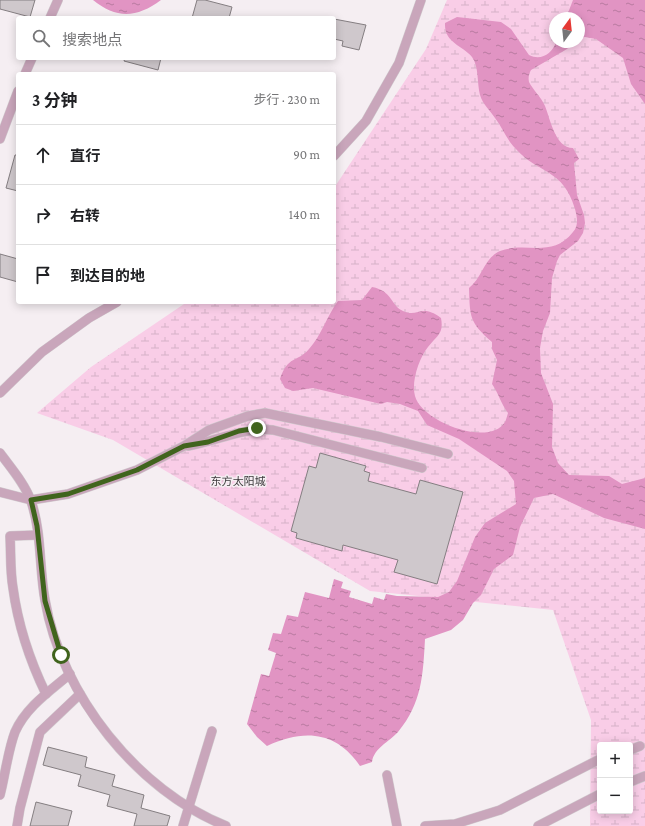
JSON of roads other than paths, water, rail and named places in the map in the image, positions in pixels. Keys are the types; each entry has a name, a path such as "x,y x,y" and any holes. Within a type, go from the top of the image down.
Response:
{"street":[{"path":"51,16 58,0"},
{"path":"336,154 366,121 399,62 421,0"},
{"path":"26,72 31,60"},
{"path":"0,139 16,97"},
{"path":"0,393 42,352 89,318 114,304"},
{"path":"0,492 31,500 68,494 137,470 184,446 209,430 264,412 382,437 448,454"},
{"path":"184,446 208,442 239,431 257,428 273,430 422,468"},
{"path":"0,453 31,500 38,535 45,601 57,642 80,694 119,749 137,768 188,807 226,826"},
{"path":"38,535 10,536 13,588 19,620 27,648 46,694"},
{"path":"0,795 15,733 30,709 70,674"},
{"path":"17,826 23,793 40,732 80,694"},
{"path":"183,826 212,731"},
{"path":"633,749 640,746"},
{"path":"425,826 456,824 500,810 597,762"},
{"path":"387,775 397,826"},
{"path":"633,781 645,776"},
{"path":"538,826 549,823 597,796"}],"water":[{"path":"93,0 161,0 143,10 127,14 110,11"},
{"path":"573,0 645,0 645,104 631,84 623,58 596,39 585,37 585,12 568,12"},
{"path":"457,17 501,22 511,29 529,55 533,57 542,57 549,53 553,48 568,48 531,70 529,74 529,82 545,106 554,132 562,143 567,147 573,148 579,159 574,163 577,195 584,215 585,223 583,233 578,241 560,255 557,261 552,278 550,313 543,331 540,348 541,373 553,404 552,447 558,463 569,475 609,476 622,484 645,478 645,529 604,518 553,494 534,498 520,527 513,555 494,569 481,595 473,603 463,620 451,630 425,639 420,688 412,710 398,732 379,749 373,757 372,762 360,766 351,754 330,740 318,736 294,737 267,746 257,737 247,724 261,674 269,676 276,653 268,650 273,633 281,634 287,615 298,617 305,592 329,598 334,579 343,582 341,588 351,591 349,597 372,604 374,597 384,600 386,594 397,596 438,597 449,592 457,581 475,537 485,523 516,504 514,481 507,471 459,439 427,425 418,411 400,404 387,402 381,404 313,388 293,391 285,388 280,379 283,371 286,366 305,353 313,344 338,301 362,300 372,287 379,289 388,295 403,311 412,313 424,311 441,318 441,331 422,357 415,377 415,396 420,405 429,414 456,428 471,432 485,432 497,429 505,422 508,413 492,384 497,360 492,349 492,342 479,329 472,318 469,288 477,279 490,258 500,251 510,248 538,248 556,245 565,240 573,232 577,224 575,209 564,186 550,173 524,157 515,148 483,102 479,91 476,65 472,57 454,43 447,35 445,23"}],"district":[{"name":"东方太阳城","path":"238,481"}]}
